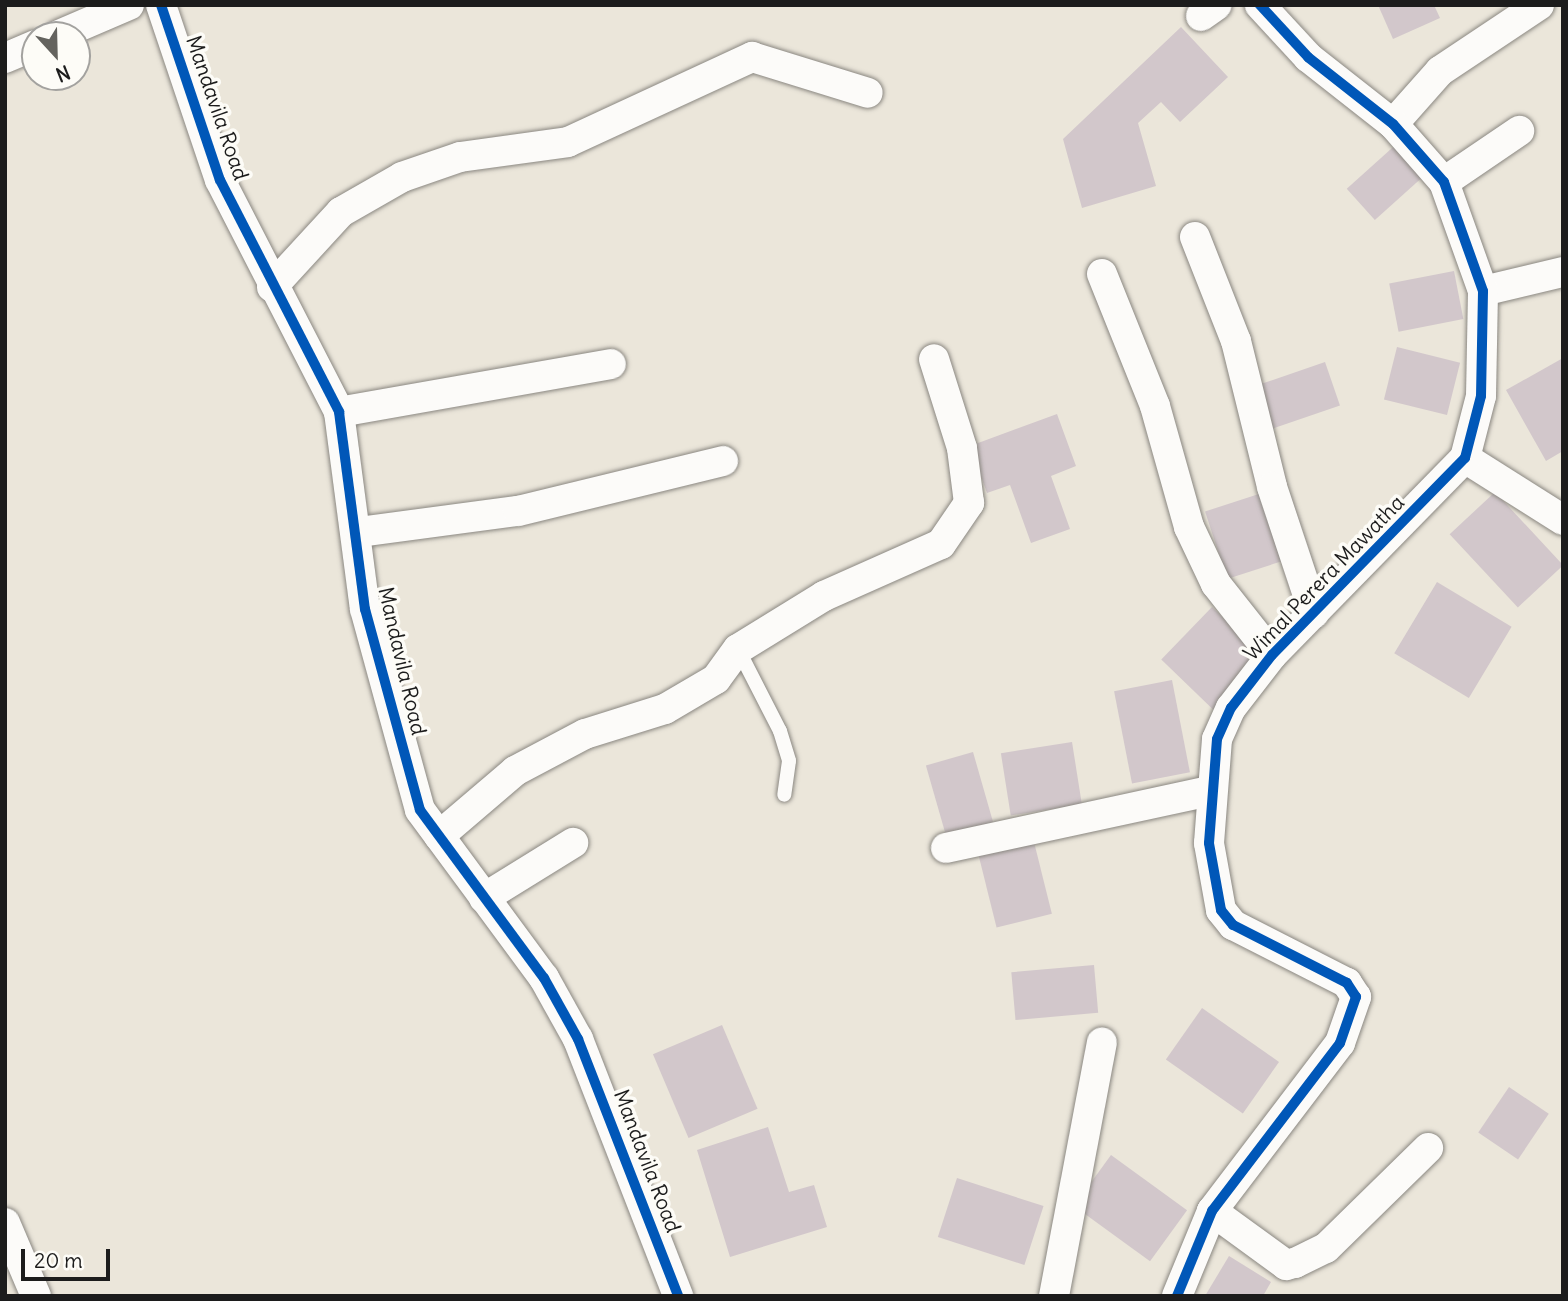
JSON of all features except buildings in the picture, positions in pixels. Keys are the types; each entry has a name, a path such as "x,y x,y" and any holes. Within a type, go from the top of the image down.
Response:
{"street":[{"path":"91,21 130,5"},
{"name":"Mandavila Road","path":"161,5 219,180 339,412 360,532 365,609 420,810 544,978 578,1040 678,1296"},
{"name":"Wimal Perera Mawatha","path":"1177,1296 1212,1211 1340,1043 1356,997 1347,983 1227,917 1209,843 1210,791 1226,718 1272,655 1465,458 1481,396 1483,291 1444,181 1393,124 1308,57 1260,5"},
{"path":"1393,124 1440,71 1530,7"},
{"path":"272,287 341,212 402,177 460,157 568,142 752,57 868,93"},
{"path":"1444,181 1519,131"},
{"path":"1195,237 1236,341 1272,488 1314,613"},
{"path":"1483,291 1563,272"},
{"path":"1101,274 1155,406 1189,527 1216,584 1272,655"},
{"path":"439,836 515,771 585,734 665,709 716,679 738,649 824,596 941,544 969,503 962,449 934,359"},
{"path":"339,412 611,364"},
{"path":"1465,458 1563,520"},
{"path":"360,532 518,511 723,461"},
{"path":"946,848 1210,791"},
{"path":"484,898 573,843"},
{"path":"1054,1296 1102,1043"},
{"path":"1212,1211 1286,1265 1295,1263 1326,1248 1428,1148"},
{"path":"5,1223 36,1296"}],"lane":[{"path":"738,649 780,732 789,761 784,795"}],"cycle path":[{"path":"161,5 220,180 339,412 365,609 420,810 544,978 578,1039 678,1296"},
{"path":"1177,1296 1212,1211 1340,1043 1356,997 1347,983 1233,925 1221,910 1209,843 1217,739 1231,708 1272,655 1465,458 1481,396 1483,291 1444,182 1393,124 1308,57 1260,5"}]}
